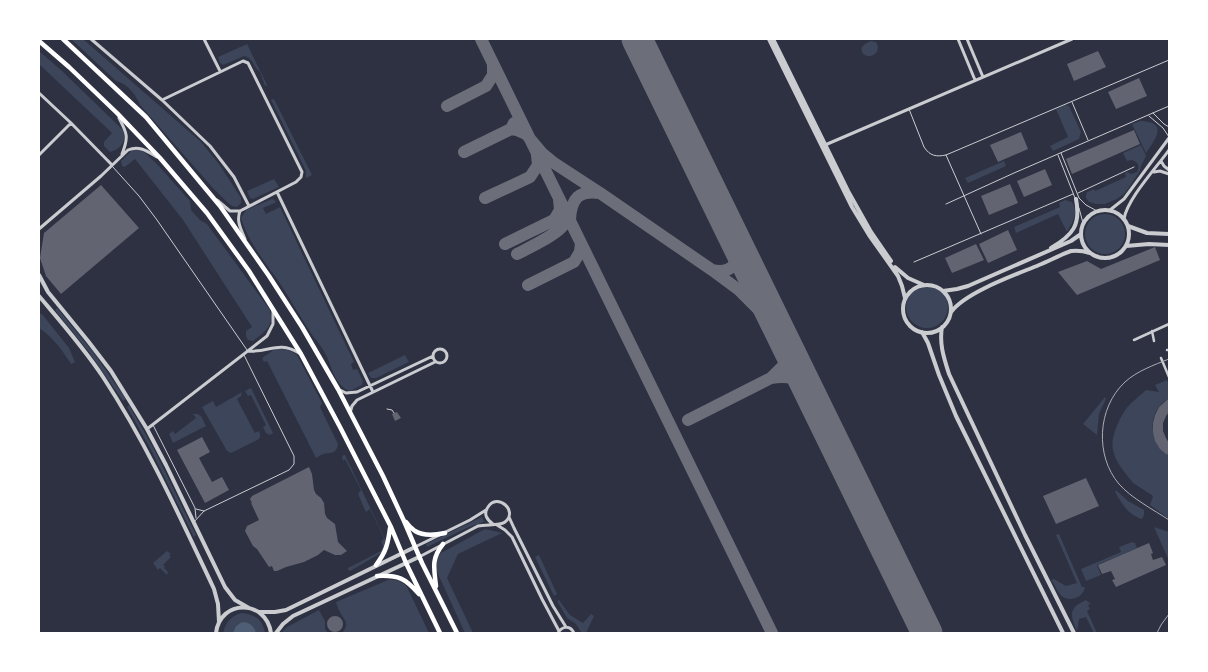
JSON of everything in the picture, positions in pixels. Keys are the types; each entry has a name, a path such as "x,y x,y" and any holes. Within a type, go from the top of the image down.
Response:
{"main road":[{"path":"62,39 146,117 220,206 246,242 302,327 338,389 383,476 419,556 457,633"},
{"path":"39,41 117,113 160,158 207,213 249,271 301,354 340,427 391,527 401,553 440,633"},
{"path":"404,521 418,533 445,533"},
{"path":"376,565 387,549 391,527"},
{"path":"436,590 435,558 443,544"},
{"path":"377,576 393,576 404,579 423,599"}],"street":[{"path":"91,39 162,100 201,137 234,177 249,206"},
{"path":"204,39 220,71"},
{"path":"769,39 852,207 868,235 898,276 905,298 903,310 906,321 912,327 922,332 935,332 947,322 957,304 967,297 1071,251 1083,251 1102,258 1110,258 1121,252 1129,238 1128,226 1118,213 1110,210 1097,211 1090,215 1083,223 1081,234 1083,244 1090,253"},
{"path":"773,39 855,205 871,232 896,268 904,275 924,285 936,286 943,291 949,300 951,312"},
{"path":"958,39 976,80"},
{"path":"967,39 983,77"},
{"path":"825,145 1072,39"},
{"path":"962,50 965,46 970,47"},
{"path":"162,100 243,61 248,63 302,172 301,177 296,182 240,211 227,209 204,188"},
{"path":"39,93 112,165"},
{"path":"117,113 127,132 121,156"},
{"path":"39,155 71,123"},
{"path":"1110,210 1128,194 1169,137"},
{"path":"39,229 130,149 146,150 160,158"},
{"path":"1124,219 1128,206 1169,150"},
{"path":"1161,161 1169,170"},
{"path":"1151,174 1158,171 1167,174 1169,179"},
{"path":"277,192 373,392"},
{"path":"1044,253 1063,241 1073,229 1078,214 1076,199"},
{"path":"240,211 238,222 246,242"},
{"path":"1128,226 1147,232 1169,234"},
{"path":"943,291 957,290 968,286 1072,241 1081,234"},
{"path":"1126,246 1169,245"},
{"path":"39,275 48,292 111,371 147,429 195,521 228,592 239,603 259,612 286,610 445,533 474,518 486,510 492,503 498,502 503,503 508,509 514,528 552,606 566,627 574,633"},
{"path":"905,298 913,289 924,285"},
{"path":"39,296 92,361 150,456 216,592 219,608 219,622 216,633"},
{"path":"147,429 269,333 273,324 273,309"},
{"path":"1134,340 1169,324"},
{"path":"942,328 940,343 949,374 1021,527 1074,633"},
{"path":"1152,331 1154,341"},
{"path":"922,332 956,416 1062,633"},
{"path":"247,351 254,352 281,346 294,349 301,354"},
{"path":"338,389 346,393 357,392 433,356 436,350 444,350 448,354 445,362 440,364 435,362 356,400 350,413"},
{"path":"433,356 435,362"},
{"path":"1162,358 1169,377"},
{"path":"413,365 415,371"},
{"path":"486,510 487,518 512,537 559,632 563,627 566,627"},
{"path":"276,633 282,624 293,616 406,563 474,527 503,524 509,516"},
{"path":"201,562 208,563 210,556"},
{"path":"219,622 229,611 249,608"},
{"path":"259,612 268,622 271,633"}],"lane":[{"path":"909,109 927,152 934,156 946,155 1169,60"},
{"path":"1072,102 1088,141"},
{"path":"946,204 1169,106"},
{"path":"1153,113 1169,127"},
{"path":"1148,115 1164,128 1169,137"},
{"path":"1061,153 1083,203 1097,211"},
{"path":"1057,154 1076,199 1083,223"},
{"path":"946,155 981,234"},
{"path":"112,165 157,220 247,351"},
{"path":"1077,193 1134,168"},
{"path":"914,262 1073,194"},
{"path":"195,521 204,511 288,470 294,464 294,456 243,354"},
{"path":"388,408 394,413"},
{"path":"153,424 195,508 197,514 195,521"},
{"path":"195,508 204,511"}],"shaded area":[{"path":"71,39 83,39 201,142 219,164 241,198 241,203 237,207 227,202 140,105 131,90 116,81"},
{"path":"870,41 876,42 878,48 872,55 867,56 863,53 862,49"},
{"path":"247,44 267,85 265,86 260,72 247,57 244,56 223,65 220,63 218,57"},
{"path":"39,51 122,129 124,140 117,149 110,152 104,146 104,142 112,133 39,64"},
{"path":"274,99 312,175 306,178 306,171 271,100"},
{"path":"1065,105 1069,106 1081,132 1079,139 1053,151 1050,146 1068,137 1056,109"},
{"path":"1141,121 1150,122 1157,128 1156,137 1146,153 1132,124"},
{"path":"1141,145 1146,156 1140,171 1125,193 1105,204 1089,202 1086,198 1087,192 1094,189 1095,191 1126,177 1125,173 1127,172 1131,174 1137,172 1137,163 1132,160 1127,161 1123,153"},
{"path":"136,149 143,151 157,164 190,201 191,210 200,220 207,224 270,310 270,325 253,341 248,340 246,336 246,331 252,327 183,220 135,159 125,167 122,166 121,161 131,151"},
{"path":"1004,161 1006,166 968,183 965,178"},
{"path":"274,179 279,187 253,199 250,198 247,191"},
{"path":"272,199 276,201 275,203 263,208 266,214 280,207 354,362 351,364 353,370 357,369 363,381 362,385 350,391 338,382 323,349 257,252 244,227 241,218 246,210"},
{"path":"1065,200 1072,202 1075,210 1073,221 1067,232 1058,214 1016,233 1014,227 1060,207 1059,203"},
{"path":"1109,214 1116,217 1122,223 1125,234 1124,242 1116,251 1109,254 1101,254 1094,251 1086,242 1085,230 1088,223 1097,215"},
{"path":"923,286 931,286 942,292 948,307 942,322 931,328 923,328 912,322 906,311 906,303 912,292"},
{"path":"57,308 93,352 126,399 123,401 89,352 55,310"},
{"path":"39,314 42,314 69,348 75,362 71,364 53,340 39,328"},
{"path":"275,349 286,350 297,355 322,403 320,407 338,444 337,448 331,453 323,454 316,458 267,361 264,362 262,358"},
{"path":"405,355 409,362 376,378 371,378 368,373"},
{"path":"1167,380 1169,398 1156,411 1153,426 1156,441 1167,455 1169,452 1169,519 1150,505 1153,496 1133,483 1129,478 1117,462 1112,445 1116,429 1128,406 1146,390 1159,392 1155,385"},
{"path":"251,388 273,433 270,435 266,433 263,427 266,425 251,395 248,396 245,391"},
{"path":"242,392 241,396 237,399 255,433 259,431 260,437 231,453 227,451 202,407 213,401 216,407"},
{"path":"1105,397 1106,399 1099,414 1097,435 1083,424"},
{"path":"129,405 155,451 196,535 194,537 150,448 127,407"},
{"path":"193,414 201,416 206,426 173,443 169,434 173,431 175,434 196,418"},
{"path":"345,455 386,541 386,547 381,553 350,571 348,568 381,551 383,545 381,542 384,538 370,509 366,512 358,494 361,490 345,459 343,461 342,456"},
{"path":"1116,490 1128,501 1144,510 1142,519 1133,515 1126,508 1115,492"},
{"path":"482,517 484,522 427,547 426,544"},
{"path":"1154,527 1169,532 1169,561"},
{"path":"485,529 502,533 458,554 447,578 473,633 465,633 437,572 437,562 441,553"},
{"path":"1059,534 1082,587 1085,587 1080,596 1073,599 1061,596 1051,580 1054,579 1066,586 1077,583 1056,535"},
{"path":"1132,542 1135,543 1137,548 1097,565 1101,575 1086,581 1081,569 1121,552 1119,547"},
{"path":"167,551 171,554 169,555 171,557 163,565 168,572 167,575 160,568 158,570 153,563"},
{"path":"539,555 557,594 554,596 535,557"},
{"path":"388,580 399,581 407,587 429,633 342,633 346,623 336,602"},
{"path":"559,600 570,615 583,623 591,614 594,616 586,633 581,632 576,624 567,618 557,601"},
{"path":"1086,600 1091,604 1088,605 1090,609 1087,611 1097,633 1094,633 1086,617 1079,619 1077,631 1073,621 1073,609"},
{"path":"319,610 325,621 325,629 328,633 281,633 287,627"},
{"path":"241,613 258,618 265,633 223,633 229,620"},
{"path":"242,622 251,625 256,633 233,633 236,626"}],"building":[{"path":"1098,51 1106,67 1074,81 1067,64"},
{"path":"1139,78 1147,96 1116,109 1108,92"},
{"path":"1134,130 1140,144 1072,174 1066,159"},
{"path":"1021,132 1028,149 998,162 990,145"},
{"path":"1045,169 1052,185 1024,197 1017,181"},
{"path":"1010,184 1018,203 989,215 981,196"},
{"path":"101,185 139,228 61,294 46,276 40,258 44,233"},
{"path":"1008,230 1017,250 988,263 979,244"},
{"path":"976,244 984,260 952,273 945,258"},
{"path":"1155,247 1160,260 1077,295 1058,272 1087,261 1101,269"},
{"path":"1169,398 1169,412 1163,423 1163,431 1169,443 1167,455 1155,441 1153,423 1159,407"},
{"path":"397,412 401,418 395,421 392,414"},
{"path":"202,437 210,452 199,458 212,482 222,477 229,490 205,503 177,450"},
{"path":"309,467 314,490 324,503 327,518 335,524 338,542 347,551 341,555 335,555 324,550 304,562 274,571 272,566 269,567 253,546 245,531 247,526 259,520 250,499 252,496"},
{"path":"1086,478 1099,506 1056,524 1043,496"},
{"path":"1149,543 1153,553 1151,554 1153,560 1162,557 1166,565 1116,587 1112,580 1115,579 1111,571 1102,574 1098,565"},
{"path":"332,616 338,616 343,621 341,630 332,632 327,627 327,621"}],"taxiway":[{"path":"481,39 772,633"},
{"path":"447,106 486,86 493,75 493,63"},
{"path":"464,152 511,129 514,123"},
{"path":"511,129 526,134 542,153 554,163 739,290 760,311 784,341 787,354 786,360 784,365 771,378 688,420"},
{"path":"485,198 530,177 538,165 537,155"},
{"path":"570,220 572,206 578,197 587,193 600,193"},
{"path":"505,244 554,220 560,210 559,199"},
{"path":"517,254 561,228 565,221 566,212"},
{"path":"528,285 574,262 580,252 581,243"},
{"path":"712,270 724,271 732,267 737,259 739,248"},
{"path":"771,378 789,377 802,384 810,393"}],"runway":[{"path":"637,39 927,633"}],"railway":[{"path":"1169,359 1140,371 1125,382 1109,405 1104,418 1102,432 1106,460 1111,473 1119,484 1136,499 1169,520"},
{"path":"1157,633 1169,614"}]}
